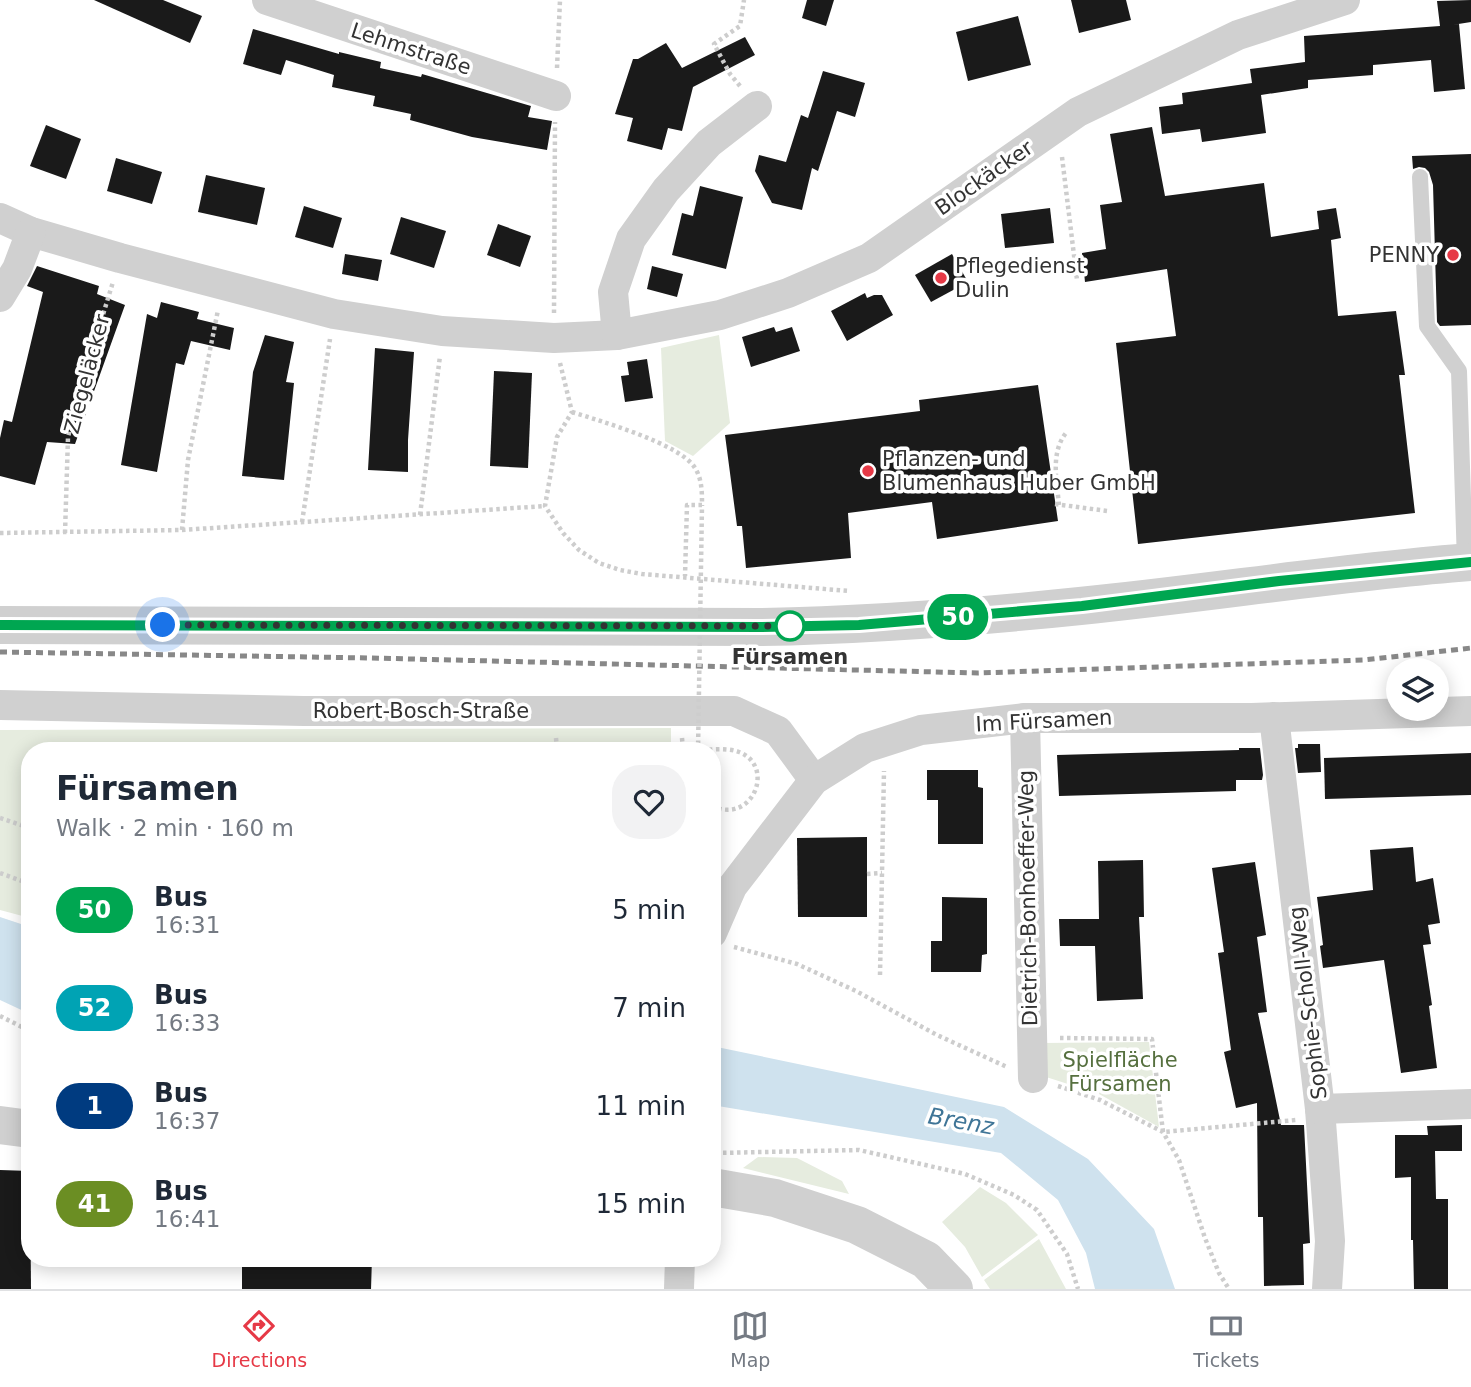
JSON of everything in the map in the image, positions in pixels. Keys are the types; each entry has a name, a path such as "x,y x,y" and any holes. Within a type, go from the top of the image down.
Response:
{"street":[{"name":"Lehmstraße","path":"267,0 556,96"},
{"name":"Blockäcker","path":"554,338 617,335 720,315 788,293 869,258 1078,112 1238,35 1345,0"},
{"path":"617,335 613,292 631,239 666,190 709,143 757,106"},
{"path":"0,218 31,232 120,258 334,314 442,331 554,338"},
{"path":"0,297 17,269 31,232"},
{"path":"0,625 859,625 1082,606 1279,581 1468,563"},
{"name":"Robert-Bosch-Straße","path":"0,705 304,711 734,711 778,731 814,780"},
{"name":"Im Fürsamen","path":"721,912 732,887 814,780 865,748 921,730 1025,718 1274,717 1471,711"},
{"name":"Sophie-Scholl-Weg","path":"1274,717 1321,1113 1330,1241 1327,1289"},
{"name":"Dietrich-Bonhoeffer-Weg","path":"1025,718 1033,1078"},
{"path":"1321,1113 1471,1104"},
{"path":"0,1125 21,1128"},
{"path":"721,1189 775,1198 857,1225 926,1259 954,1289"},
{"path":"679,1289 680,1267"}],"lane":[{"path":"1420,177 1427,326 1459,371 1468,563"}],"path":[{"path":"554,303 559,0"},
{"path":"730,74 714,44 740,26 744,0"},
{"path":"1063,163 1077,280"},
{"name":"Ziegeläcker","path":"65,533 68,437 120,258"},
{"path":"182,530 188,460 223,286"},
{"path":"302,522 334,314"},
{"path":"421,515 442,331"},
{"path":"554,338 572,412 557,438 545,506 579,550 599,563 642,573 845,589 854,593 859,601 859,625"},
{"path":"572,412 675,450 694,466 702,485 696,742"},
{"path":"1066,433 1056,457 1057,505 1107,511"},
{"path":"685,576 687,505 702,505"},
{"path":"0,533 182,530 545,506"},
{"path":"880,975 884,742"},
{"path":"721,750 746,755 757,771 758,781 756,791 743,806 721,809"},
{"path":"0,818 21,825"},
{"path":"0,873 21,881"},
{"path":"867,874 882,873"},
{"path":"0,1016 21,1026"},
{"path":"1031,1038 1152,1039 1163,1132 1321,1113"},
{"path":"721,1153 859,1150 965,1174 1014,1195 1037,1210 1067,1254 1078,1289"}],"green space":[{"path":"719,335 730,423 693,456 665,441 661,348"},
{"path":"671,728 671,742 21,742 21,916 0,910 0,730"},
{"name":"Spielfläche Fürsamen","path":"1149,1042 1159,1127 1099,1094 1043,1076 1042,1043"},
{"path":"758,1157 797,1158 842,1181 849,1194 743,1168"},
{"path":"980,1187 1006,1203 1038,1235 982,1277 965,1247 942,1222"},
{"path":"1039,1239 1066,1289 990,1289 984,1280"}],"water":[{"path":"0,917 21,924 21,1010 0,1000"},
{"name":"Brenz","path":"721,1048 1004,1107 1088,1159 1154,1229 1175,1289 1095,1289 1086,1253 1058,1200 1001,1153 721,1106"}],"building":[{"path":"94,0 163,0 202,16 190,43"},
{"path":"807,0 834,0 826,26 802,18"},
{"path":"1071,0 1126,0 1131,20 1079,33"},
{"path":"1471,0 1471,22 1452,25 1459,24 1465,89 1434,92 1431,60 1373,65 1373,75 1308,80 1308,88 1261,95 1266,133 1202,142 1200,129 1162,134 1159,107 1183,104 1182,93 1252,83 1250,69 1305,62 1304,36 1440,26 1437,1"},
{"path":"1018,16 1031,65 968,81 956,32"},
{"path":"253,29 339,54 381,62 380,68 421,77 422,74 531,106 528,117 552,121 547,150 472,137 410,120 411,114 373,106 375,96 332,87 334,75 286,60 281,75 243,64"},
{"path":"745,37 755,55 693,87 682,131 668,128 662,150 627,141 633,118 615,114 633,59 638,59 666,43 682,68"},
{"path":"823,71 865,83 855,117 837,111 818,171 812,168 802,210 772,203 755,171 759,155 786,162 801,115 808,118"},
{"path":"46,125 81,139 66,179 30,166"},
{"path":"1152,127 1165,196 1264,183 1271,237 1319,229 1317,211 1336,208 1341,238 1331,240 1338,316 1396,311 1405,375 1399,375 1415,513 1138,544 1116,343 1176,336 1167,269 1085,282 1082,253 1106,249 1100,205 1122,202 1110,134"},
{"name":"PENNY","path":"1471,154 1471,325 1440,326 1437,322 1433,185 1425,168 1413,169 1412,156"},
{"path":"116,158 162,172 152,204 107,191"},
{"path":"206,175 265,188 257,225 198,212"},
{"path":"700,186 743,197 726,269 672,255 682,213 693,216"},
{"path":"304,206 342,218 333,248 295,237"},
{"path":"1050,208 1054,243 1005,248 1001,214"},
{"path":"401,217 446,231 434,268 390,254"},
{"path":"498,224 531,236 520,267 487,255"},
{"path":"345,254 382,260 378,281 342,274"},
{"name":"Pflegedienst Dulin","path":"952,254 968,282 931,302 915,275"},
{"path":"37,266 99,286 97,294 125,305 75,444 47,442 35,485 0,476 0,438 4,420 12,422 43,292 27,286"},
{"path":"652,266 683,274 677,297 647,289"},
{"path":"865,293 867,298 882,295 893,315 847,341 831,311"},
{"path":"161,302 199,312 197,319 234,328 230,350 191,341 184,365 176,363 157,472 121,465 147,314 157,318"},
{"path":"774,327 776,332 792,327 800,351 751,367 742,337"},
{"path":"265,335 294,342 286,382 294,383 284,480 242,476 253,372"},
{"path":"375,348 414,352 408,472 368,470"},
{"path":"647,359 653,398 625,402 621,376 629,375 627,362"},
{"path":"494,371 532,373 528,468 490,466"},
{"name":"Pflanzen- und Blumenhaus Huber GmbH","path":"1038,385 1058,521 937,539 932,502 848,513 851,558 746,568 742,526 737,526 725,435 920,411 919,400"},
{"path":"1298,744 1320,744 1321,772 1298,773 1295,748 1298,748"},
{"path":"1260,748 1263,775 1262,780 1236,780 1236,791 1059,796 1057,755"},
{"path":"1471,753 1471,795 1325,799 1324,758"},
{"path":"927,770 978,770 978,787 983,788 983,844 938,844 938,800 927,800"},
{"path":"867,837 867,917 798,917 797,838"},
{"path":"1413,847 1416,882 1433,878 1440,923 1428,925 1431,944 1423,945 1432,1005 1429,1006 1437,1068 1401,1073 1384,960 1323,968 1317,897 1373,890 1370,850"},
{"path":"1143,860 1144,917 1139,917 1143,999 1097,1001 1095,946 1060,946 1059,919 1099,919 1098,861"},
{"path":"1255,862 1266,935 1257,937 1267,1012 1258,1013 1281,1125 1304,1125 1310,1243 1303,1244 1304,1285 1264,1286 1263,1217 1258,1217 1257,1103 1236,1108 1224,1052 1231,1050 1218,953 1224,952 1212,868"},
{"path":"942,897 987,898 987,954 982,955 981,972 931,972 931,941 942,941"},
{"path":"1462,1125 1462,1151 1435,1151 1436,1199 1448,1199 1448,1289 1414,1289 1411,1177 1395,1178 1395,1135 1428,1135 1427,1126"},
{"path":"0,1170 21,1171 21,1267 31,1267 31,1289 0,1289"},
{"path":"242,1267 372,1267 371,1289 242,1289"}],"railway":[{"path":"0,652 978,673 1364,660 1471,648"}],"bus line":[{"name":"50","path":"0,625 859,625 1082,606 1279,581 1471,562"}],"place":[{"name":"PENNY","path":"1453,255"},
{"name":"Pflegedienst Dulin","path":"941,278"},
{"name":"Pflanzen- und Blumenhaus Huber GmbH","path":"868,471"},
{"name":"Fürsamen","path":"790,626"}],"route":[{"path":"163,625 790,626"}]}
